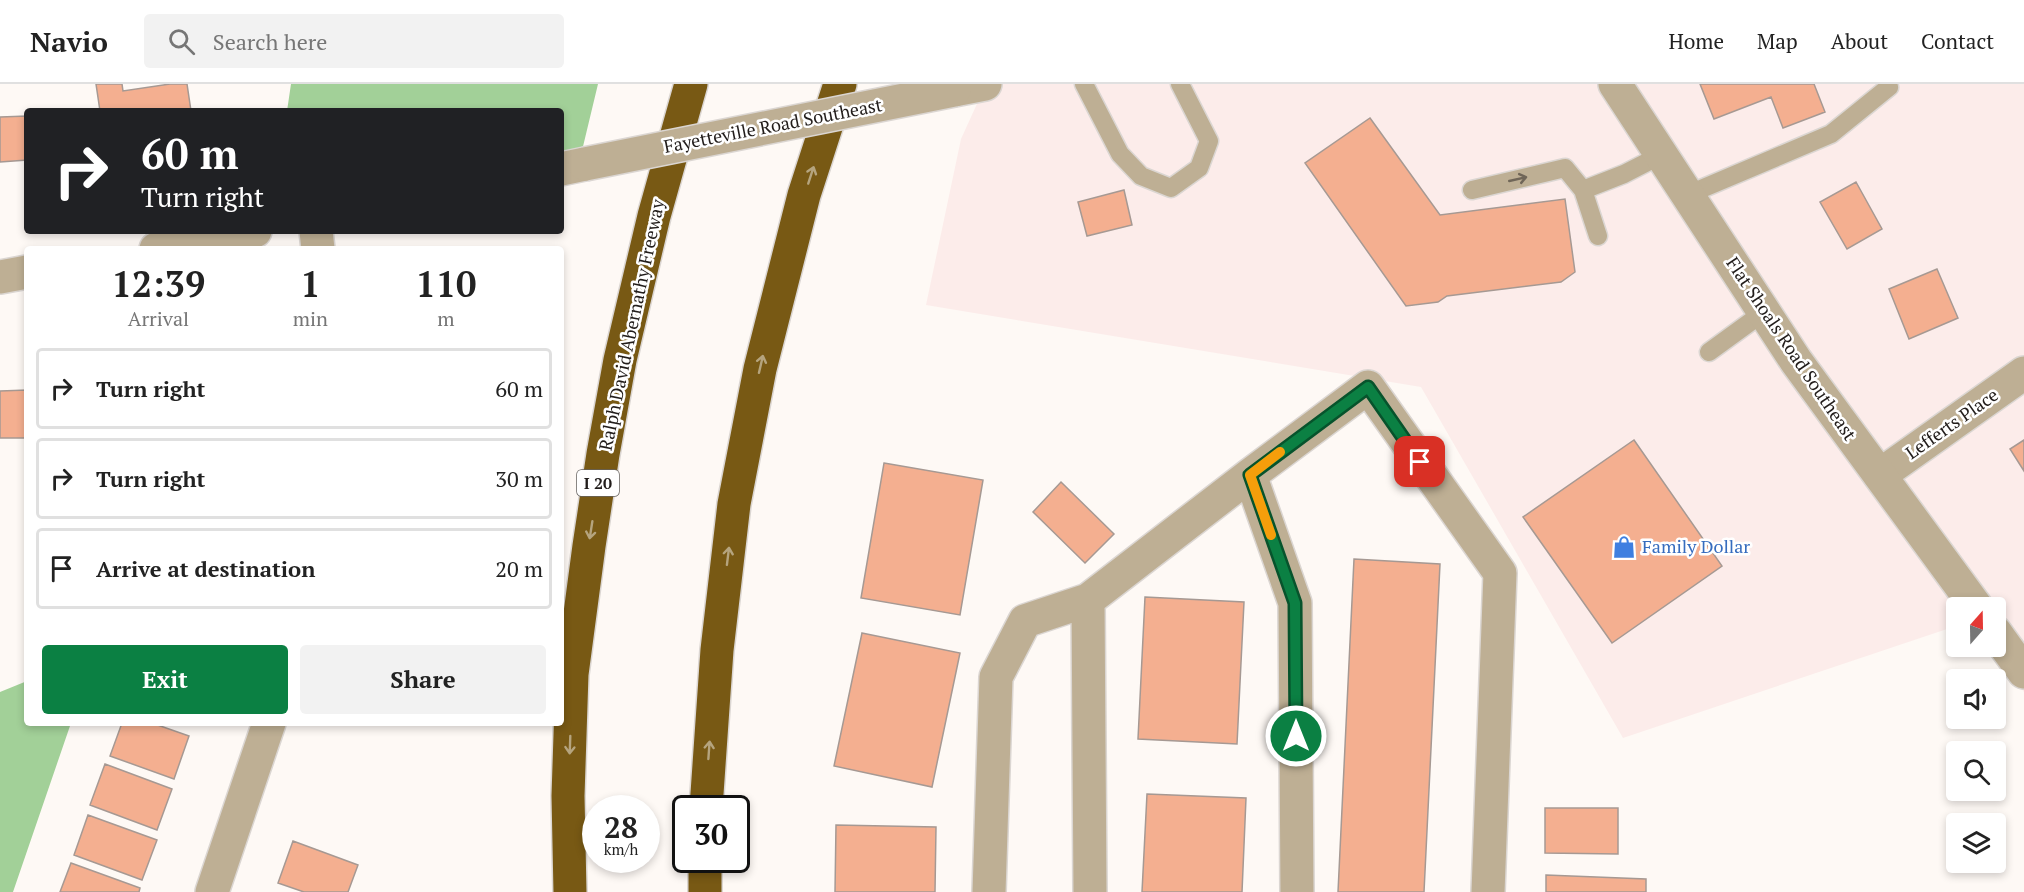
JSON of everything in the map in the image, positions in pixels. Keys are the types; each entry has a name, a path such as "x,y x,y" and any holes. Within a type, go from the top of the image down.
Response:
{"highway":[{"name":"Ralph David Abernathy Freeway","path":"570,892 568,796 572,674 589,546 620,360 654,216 691,84"},
{"path":"707,795 717,650 734,504 763,357 804,195 840,84"},
{"path":"705,873 705,892"}],"street":[{"name":"Flat Shoals Road Southeast","path":"1615,84 1796,361 1969,597"},
{"name":"Fayetteville Road Southeast","path":"573,167 970,87"},
{"path":"172,246 238,234"},
{"path":"0,277 24,273"},
{"name":"Lefferts Place","path":"1880,475 2024,373"},
{"path":"989,892 996,677 1025,621 1088,600 1368,387 1500,573 1488,892"},
{"path":"1250,475 1295,603 1297,892"},
{"path":"1088,600 1090,892"},
{"path":"2006,647 2024,672"},
{"path":"212,892 268,726"}],"lane":[{"path":"1084,84 1120,154 1141,176 1171,188 1199,168 1209,141 1180,84"},
{"path":"1687,195 1831,134 1889,87 1888,84"},
{"path":"1583,190 1624,174 1661,155"},
{"path":"1472,190 1565,168 1583,190 1598,236"},
{"path":"1709,352 1764,312"}],"shaded area":[{"path":"986,84 2024,84 2024,692 1995,657 2006,657 2006,597 1946,597 1946,629 1623,738 1421,387 926,305 961,139"}],"green space":[{"path":"291,84 598,84 574,184 564,186 564,108 287,108"},
{"path":"24,682 24,726 70,726 13,892 0,892 0,692"}],"building":[{"path":"96,84 122,84 123,91 170,84 187,84 191,108 100,108"},
{"path":"1700,84 1814,84 1825,112 1783,128 1771,97 1714,119"},
{"path":"24,116 24,160 0,162 0,117"},
{"path":"1370,118 1440,215 1565,199 1575,272 1561,282 1447,296 1438,302 1406,306 1305,163"},
{"path":"1856,182 1882,229 1847,249 1820,202"},
{"path":"1124,190 1132,225 1087,236 1078,202"},
{"path":"1937,269 1958,318 1909,339 1889,289"},
{"path":"24,390 24,438 0,438 0,391"},
{"path":"1634,440 1722,566 1612,643 1523,517"},
{"path":"2024,440 2024,471 2010,449"},
{"path":"884,463 983,480 960,615 861,598"},
{"path":"1061,482 1114,534 1085,563 1033,512"},
{"path":"1354,559 1440,564 1424,892 1338,892"},
{"path":"1145,597 1244,602 1237,744 1138,739"},
{"path":"862,633 960,653 932,787 834,766"},
{"path":"121,726 161,726 189,736 174,779 110,756"},
{"path":"105,764 172,789 157,830 90,805"},
{"path":"1147,794 1246,798 1242,892 1142,892"},
{"path":"1545,808 1618,808 1618,854 1545,853"},
{"path":"88,815 157,840 142,880 74,855"},
{"path":"836,825 936,827 935,892 835,892"},
{"path":"293,841 358,865 348,892 304,892 278,883"},
{"path":"71,863 140,888 139,892 60,892"},
{"path":"1546,875 1646,879 1646,892 1546,892"}],"slow traffic":[{"path":"1271,535 1250,475 1280,452"}],"place":[{"name":"Family Dollar","path":"1624,547"}],"route":[{"path":"1296,736 1295,603 1250,475 1368,387 1420,462"}]}
